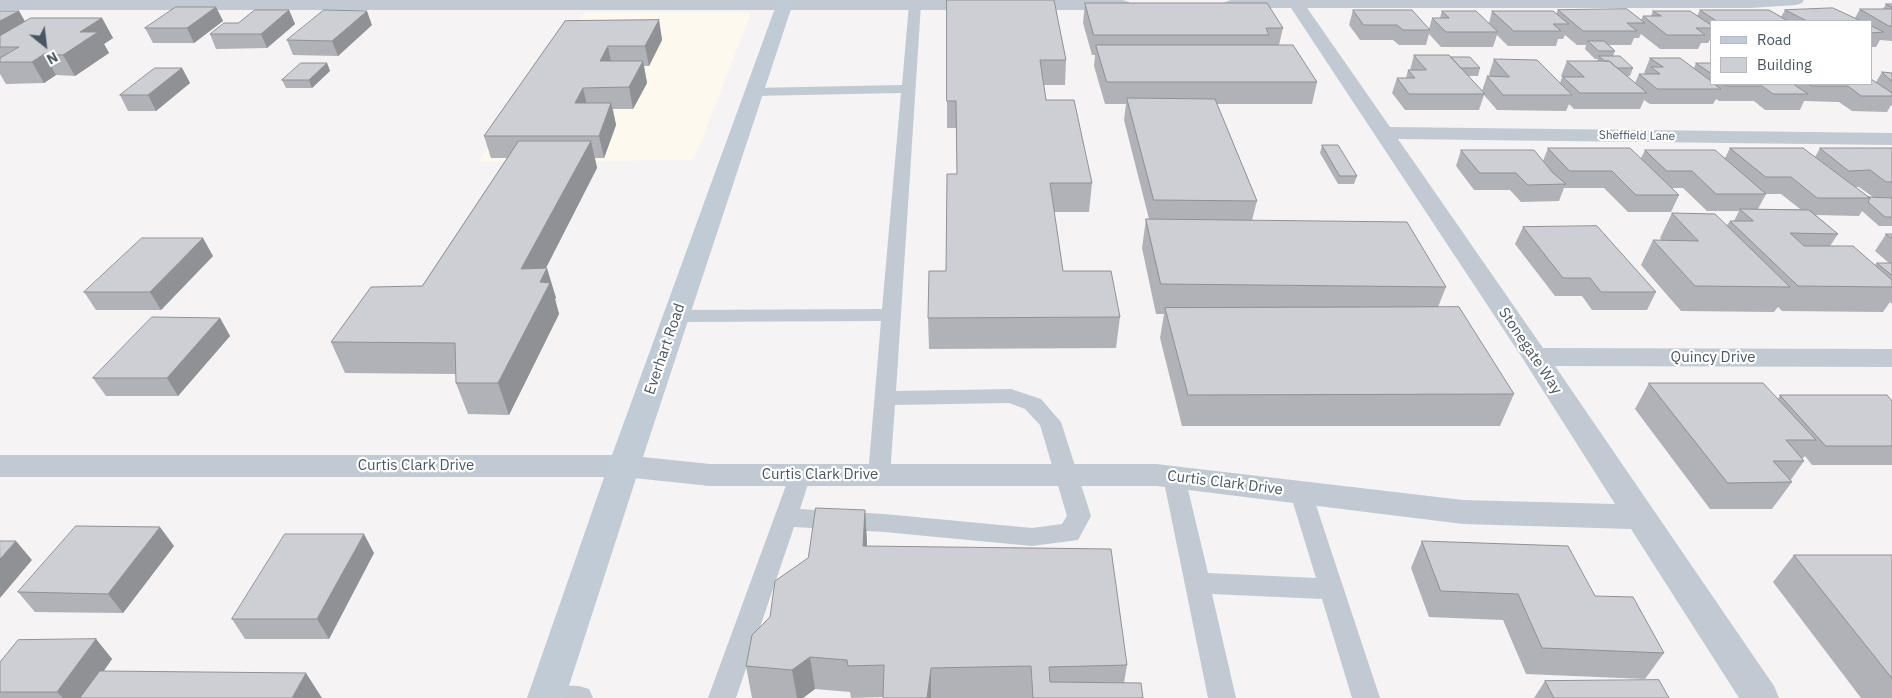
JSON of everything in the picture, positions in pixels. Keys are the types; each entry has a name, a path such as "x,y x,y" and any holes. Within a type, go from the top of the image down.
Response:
{"main road":[{"name":"Everhart Road","path":"547,698 624,466 786,2"}],"street":[{"path":"1218,5 1742,4 1796,0"},
{"path":"0,5 786,2 1140,5"},
{"name":"Stonegate Way","path":"1297,5 1535,357 1760,698"},
{"name":"Sheffield Lane","path":"1382,133 1892,139"},
{"name":"Quincy Drive","path":"1535,357 1892,358"},
{"name":"Curtis Clark Drive","path":"0,466 624,466 710,475 1156,475 1463,512 1639,517"}],"lane":[{"path":"879,475 915,4"},
{"path":"754,92 908,89"},
{"path":"676,316 892,315"},
{"path":"786,517 884,523 1032,537 1069,533 1079,516 1050,422 1034,404 1011,396 885,398"},
{"path":"722,698 800,475"},
{"path":"1174,477 1222,698"},
{"path":"1302,493 1366,698"},
{"path":"1197,583 1332,589"},
{"path":"547,698 579,698"}],"shaded area":[{"path":"584,13 751,13 694,160 478,162"}],"building":[{"path":"947,0 1054,0 1066,60 1040,60 1046,100 1074,100 1092,183 1050,183 1063,271 1111,271 1120,317 928,318 929,271 946,271 947,174 957,174 956,101 947,101"},
{"path":"1085,3 1267,3 1283,28 1266,28 1269,35 1094,35"},
{"path":"176,7 216,7 187,28 145,28"},
{"path":"1833,8 1859,20 1805,20 1785,10"},
{"path":"1627,9 1645,23 1627,23 1637,31 1583,31 1558,10"},
{"path":"1860,9 1892,9 1892,26 1889,26"},
{"path":"255,10 289,10 261,34 210,34 224,23 238,23"},
{"path":"324,10 367,11 332,41 287,40"},
{"path":"1353,10 1412,10 1430,30 1403,30 1397,25 1364,25"},
{"path":"1700,10 1769,10 1786,20 1715,20"},
{"path":"0,11 19,11 0,21"},
{"path":"1442,11 1476,11 1498,32 1446,32 1432,18 1449,18"},
{"path":"1492,11 1553,11 1569,24 1553,24 1561,31 1514,31"},
{"path":"1653,11 1690,11 1710,24 1710,28 1696,28 1705,35 1667,35 1643,16 1661,16"},
{"path":"31,18 102,18 80,32 98,32 63,55 44,54 32,62 0,62 0,58 19,47 0,47 0,36"},
{"path":"659,20 645,46 608,46 600,61 643,61 629,87 583,88 575,103 611,103 599,136 484,136 565,21"},
{"path":"1872,26 1884,32 1872,33"},
{"path":"1588,41 1604,41 1615,51 1599,51"},
{"path":"1096,45 1293,45 1317,82 1107,82"},
{"path":"1414,55 1449,55 1485,94 1409,94 1397,78 1415,78 1408,70 1426,70"},
{"path":"1599,56 1620,56 1633,68 1617,68"},
{"path":"1451,57 1470,57 1480,68 1461,68"},
{"path":"1650,58 1680,58 1710,80 1710,85 1715,85 1721,89 1657,89 1639,74 1660,74 1651,67 1663,67"},
{"path":"1494,59 1537,60 1572,95 1503,95 1487,76 1509,77"},
{"path":"1567,61 1609,61 1647,93 1580,93 1563,77 1584,77"},
{"path":"301,63 327,63 309,80 282,80"},
{"path":"1696,63 1710,63 1710,72"},
{"path":"155,68 182,68 148,95 120,95"},
{"path":"1882,72 1892,73 1892,81"},
{"path":"1872,80 1892,93 1892,96 1861,96 1848,86 1811,86 1872,85"},
{"path":"1726,85 1794,85 1808,94 1773,94 1762,86"},
{"path":"1127,98 1215,99 1257,201 1154,200"},
{"path":"519,141 591,141 521,269 547,268 540,282 550,283 498,383 456,383 455,343 331,342 371,287 422,286"},
{"path":"1322,145 1338,145 1357,176 1340,176"},
{"path":"1548,148 1630,148 1679,195 1636,195 1612,171 1570,171"},
{"path":"1730,148 1803,148 1870,198 1817,198 1791,177 1766,177"},
{"path":"1820,148 1892,148 1892,182 1886,182 1870,170 1849,171"},
{"path":"1461,150 1534,150 1553,173 1566,184 1528,185 1516,173 1480,173"},
{"path":"1645,150 1715,150 1766,194 1716,194 1692,171 1667,171"},
{"path":"1868,197 1892,198 1892,217 1885,217 1868,202 1870,198"},
{"path":"1740,209 1809,210 1838,234 1790,233 1804,246 1853,246 1892,280 1892,287 1798,286 1730,221 1753,221"},
{"path":"1672,213 1715,214 1790,287 1695,286 1653,240 1698,241"},
{"path":"1146,219 1407,222 1446,287 1161,284"},
{"path":"1597,226 1656,292 1601,292 1590,278 1563,278 1523,227"},
{"path":"142,238 203,238 150,292 84,292"},
{"path":"1877,263 1892,263 1892,275"},
{"path":"1459,307 1514,394 1188,395 1165,308"},
{"path":"152,317 220,318 167,378 93,378"},
{"path":"1649,383 1763,383 1816,440 1786,440 1804,461 1773,461 1792,482 1728,483"},
{"path":"1780,395 1887,395 1892,401 1892,446 1826,446"},
{"path":"816,508 865,510 863,546 1111,549 1127,665 1049,667 1050,682 1141,683 1143,698 1033,698 1031,666 931,668 927,698 883,698 884,665 848,666 847,660 810,657 792,670 746,666 752,635 770,617 775,581 808,558"},
{"path":"76,526 160,527 108,594 18,592"},
{"path":"285,534 364,534 317,619 232,619"},
{"path":"0,541 16,541 0,559"},
{"path":"1422,541 1568,546 1595,596 1633,597 1664,653 1542,648 1518,594 1441,591"},
{"path":"1794,555 1892,555 1892,678"},
{"path":"96,639 57,692 0,692 0,662 18,640"},
{"path":"100,671 306,673 292,698 80,698"},
{"path":"1659,680 1669,698 1554,698 1545,681"}]}
